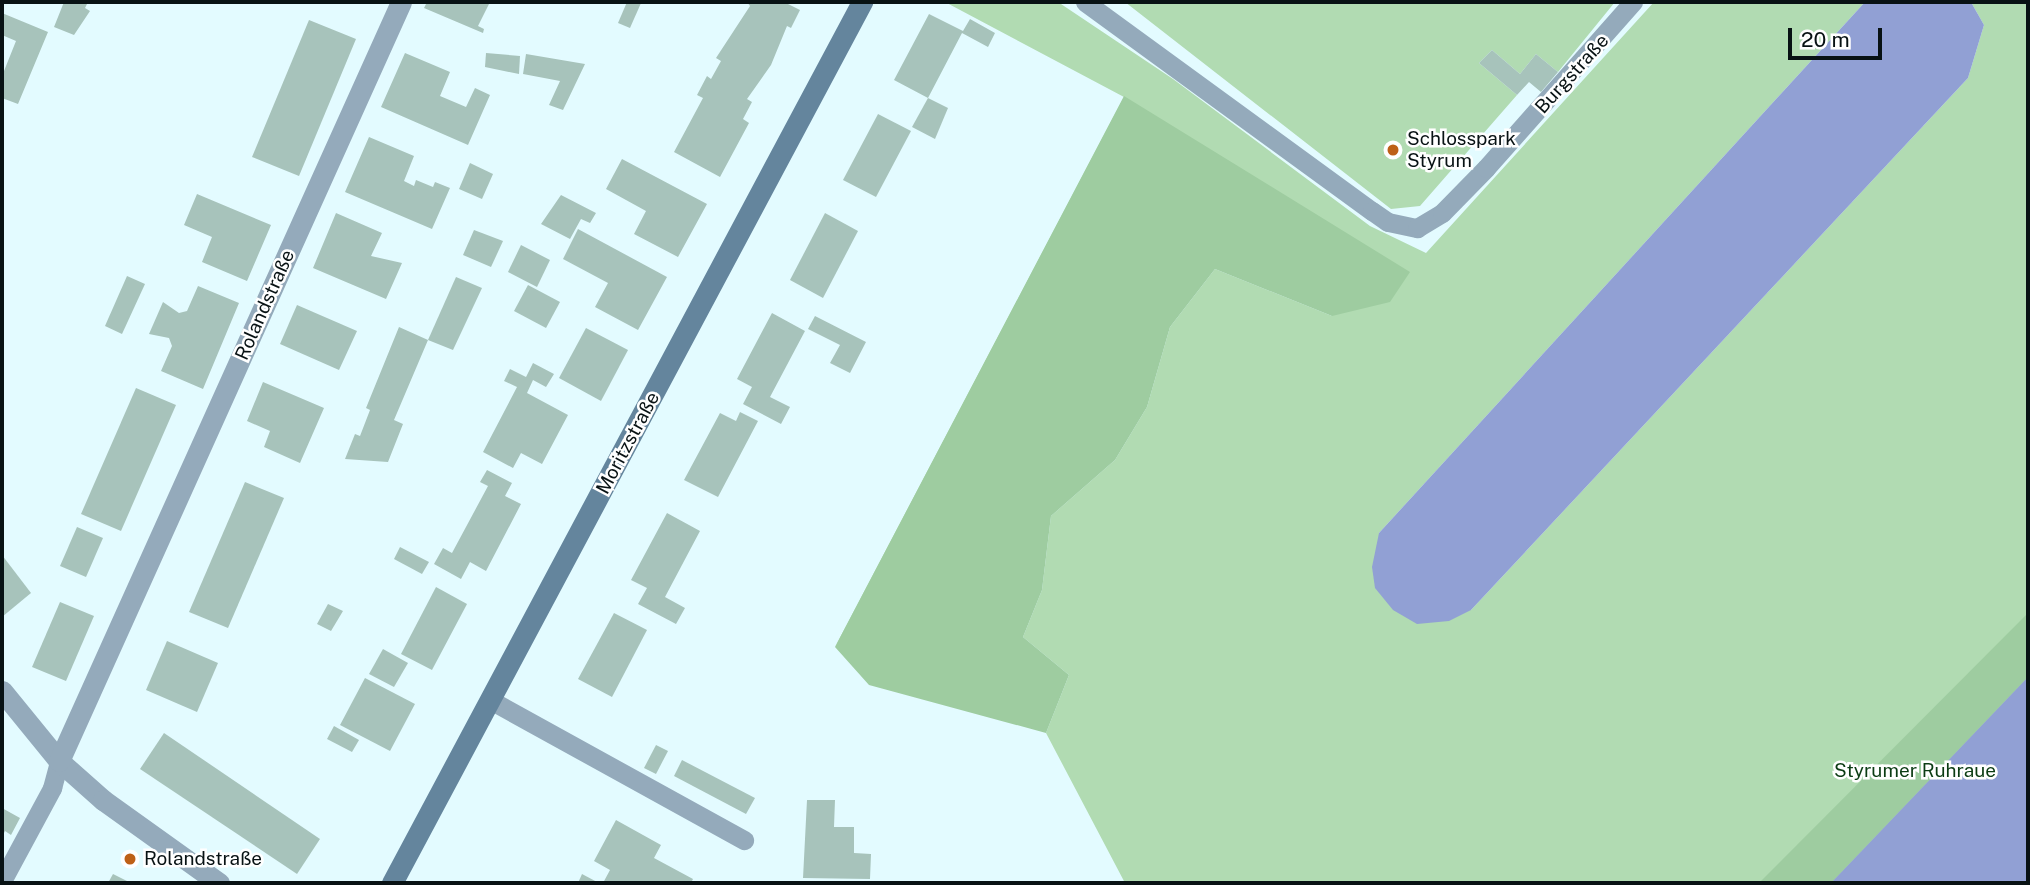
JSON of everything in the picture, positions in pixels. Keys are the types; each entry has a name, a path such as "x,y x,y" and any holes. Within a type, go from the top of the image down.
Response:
{"main road":[{"name":"Moritzstraße","path":"392,883 492,701 862,2"}],"street":[{"name":"Rolandstraße","path":"59,761 401,2"},
{"path":"2,691 59,761 103,800 219,883"}],"lane":[{"name":"Burgstraße","path":"1085,2 1388,222 1417,228 1442,213 1486,169 1633,2"},
{"path":"492,701 744,840"},
{"path":"2,881 52,788 59,761"}],"green space":[{"name":"Styrumer Ruhraue","path":"945,2 1058,2 1173,79 1370,226 1426,253 1654,2 1865,2 1379,533 1471,610 1968,78 1984,25 1971,2 2028,2 2028,883 1125,883 1046,733 1069,675 1023,637 1042,590 1051,516 1115,460 1147,407 1170,327 1215,269 1332,316 1183,134 835,647 1124,97"},
{"name":"Schlosspark Styrum","path":"1125,2 1615,2 1558,72 1536,54 1520,74 1492,50 1479,63 1517,95 1420,206 1391,209"},
{"path":"1124,96 1410,272 1390,302 1332,316 1215,269 1170,327 1147,407 1115,460 1051,516 1042,590 1023,637 1069,675 1046,733 869,685 835,647"},
{"name":"Styrumer Ruhraue","path":"2028,613 2028,677 1831,883 1759,883"}],"water":[{"path":"1865,2 1971,2 1984,25 1968,78 1471,610 1449,621 1417,624 1393,610 1375,588 1372,567 1379,533"},
{"path":"2028,677 2028,883 1831,883"}],"building":[{"path":"64,2 88,2 85,8 90,11 74,35 54,27"},
{"path":"427,2 490,2 478,26 484,29 483,33 424,8"},
{"path":"627,2 641,3 630,28 618,23"},
{"path":"747,2 784,2 800,10 791,28 787,26 771,65 747,99 752,102 743,119 749,123 720,177 674,152 703,98 697,95 707,76 711,79 721,61 716,58 750,6"},
{"path":"2,13 48,32 18,104 2,98 2,76 16,41 2,35"},
{"path":"929,14 963,31 970,19 995,33 988,47 962,33 928,98 894,80"},
{"path":"309,20 356,39 299,176 252,157"},
{"path":"1492,50 1520,74 1536,54 1558,72 1541,92 1529,82 1517,95 1479,63"},
{"path":"405,53 450,72 440,96 466,107 475,88 490,95 468,145 381,107"},
{"path":"486,53 520,56 519,74 485,67"},
{"path":"526,54 585,64 563,110 549,105 560,81 523,74"},
{"path":"928,98 948,108 935,139 912,127"},
{"path":"878,114 911,131 876,197 843,180"},
{"path":"369,137 414,156 404,181 414,186 416,180 433,187 435,182 450,188 432,229 345,192"},
{"path":"622,159 707,204 678,257 634,234 646,211 606,189"},
{"path":"470,163 493,174 482,199 459,189"},
{"path":"197,194 271,225 247,281 202,262 212,237 184,225"},
{"path":"561,195 596,213 590,223 581,219 570,239 541,224"},
{"path":"336,213 382,233 371,256 402,263 386,299 313,268"},
{"path":"825,213 858,231 823,298 790,280"},
{"path":"578,229 667,277 638,330 595,307 608,283 563,259"},
{"path":"474,230 503,241 491,267 463,255"},
{"path":"521,245 550,260 537,287 508,272"},
{"path":"127,276 145,284 122,334 105,326"},
{"path":"456,277 482,288 453,350 428,340"},
{"path":"528,285 560,302 546,328 514,311"},
{"path":"198,286 239,303 203,389 161,371 172,346 169,338 149,334 163,302 179,313 187,311"},
{"path":"297,305 357,331 339,370 280,344"},
{"path":"772,313 805,331 770,397 790,407 781,424 743,404 752,387 737,379"},
{"path":"815,316 866,342 850,373 830,363 840,345 808,329"},
{"path":"399,327 428,340 394,420 403,424 388,462 345,459 355,434 360,436 370,410 366,408"},
{"path":"586,328 628,350 601,401 559,378"},
{"path":"533,363 554,374 546,387 533,380 527,393 568,415 542,464 521,453 513,468 483,452 517,387 504,381 510,369 526,377"},
{"path":"263,382 324,408 300,463 264,447 270,431 247,421"},
{"path":"136,388 176,405 121,531 81,514"},
{"path":"740,412 758,421 718,497 684,480 720,413 736,421"},
{"path":"487,470 512,483 505,496 521,504 486,571 470,562 461,579 434,564 443,548 452,553 488,486 480,482"},
{"path":"245,482 284,498 228,628 189,612"},
{"path":"667,513 700,531 665,597 685,608 676,624 638,604 647,588 631,580"},
{"path":"77,527 103,538 86,577 60,566"},
{"path":"400,547 429,562 422,574 394,559"},
{"path":"2,555 31,593 2,617"},
{"path":"436,587 467,604 432,670 401,654"},
{"path":"60,602 94,616 66,681 32,667"},
{"path":"328,604 343,611 331,631 317,624"},
{"path":"614,613 647,630 612,697 578,679"},
{"path":"167,641 218,663 197,712 146,690"},
{"path":"383,649 408,663 394,687 369,674"},
{"path":"365,678 415,704 390,751 340,725"},
{"path":"334,726 359,740 352,752 327,739"},
{"path":"164,733 320,839 297,874 140,769"},
{"path":"656,745 668,751 656,774 644,768"},
{"path":"682,760 755,798 746,814 674,776"},
{"path":"807,800 835,800 834,827 854,827 854,853 871,854 870,879 803,878"},
{"path":"2,808 20,818 11,835 5,831 2,837"},
{"path":"616,820 661,845 654,858 693,879 691,883 603,883 610,870 594,861"},
{"path":"113,874 131,883 108,883"},
{"path":"582,874 599,883 578,883"}],"place":[{"name":"Schlosspark Styrum","path":"1393,150"},
{"name":"Rolandstraße","path":"130,859"}]}
